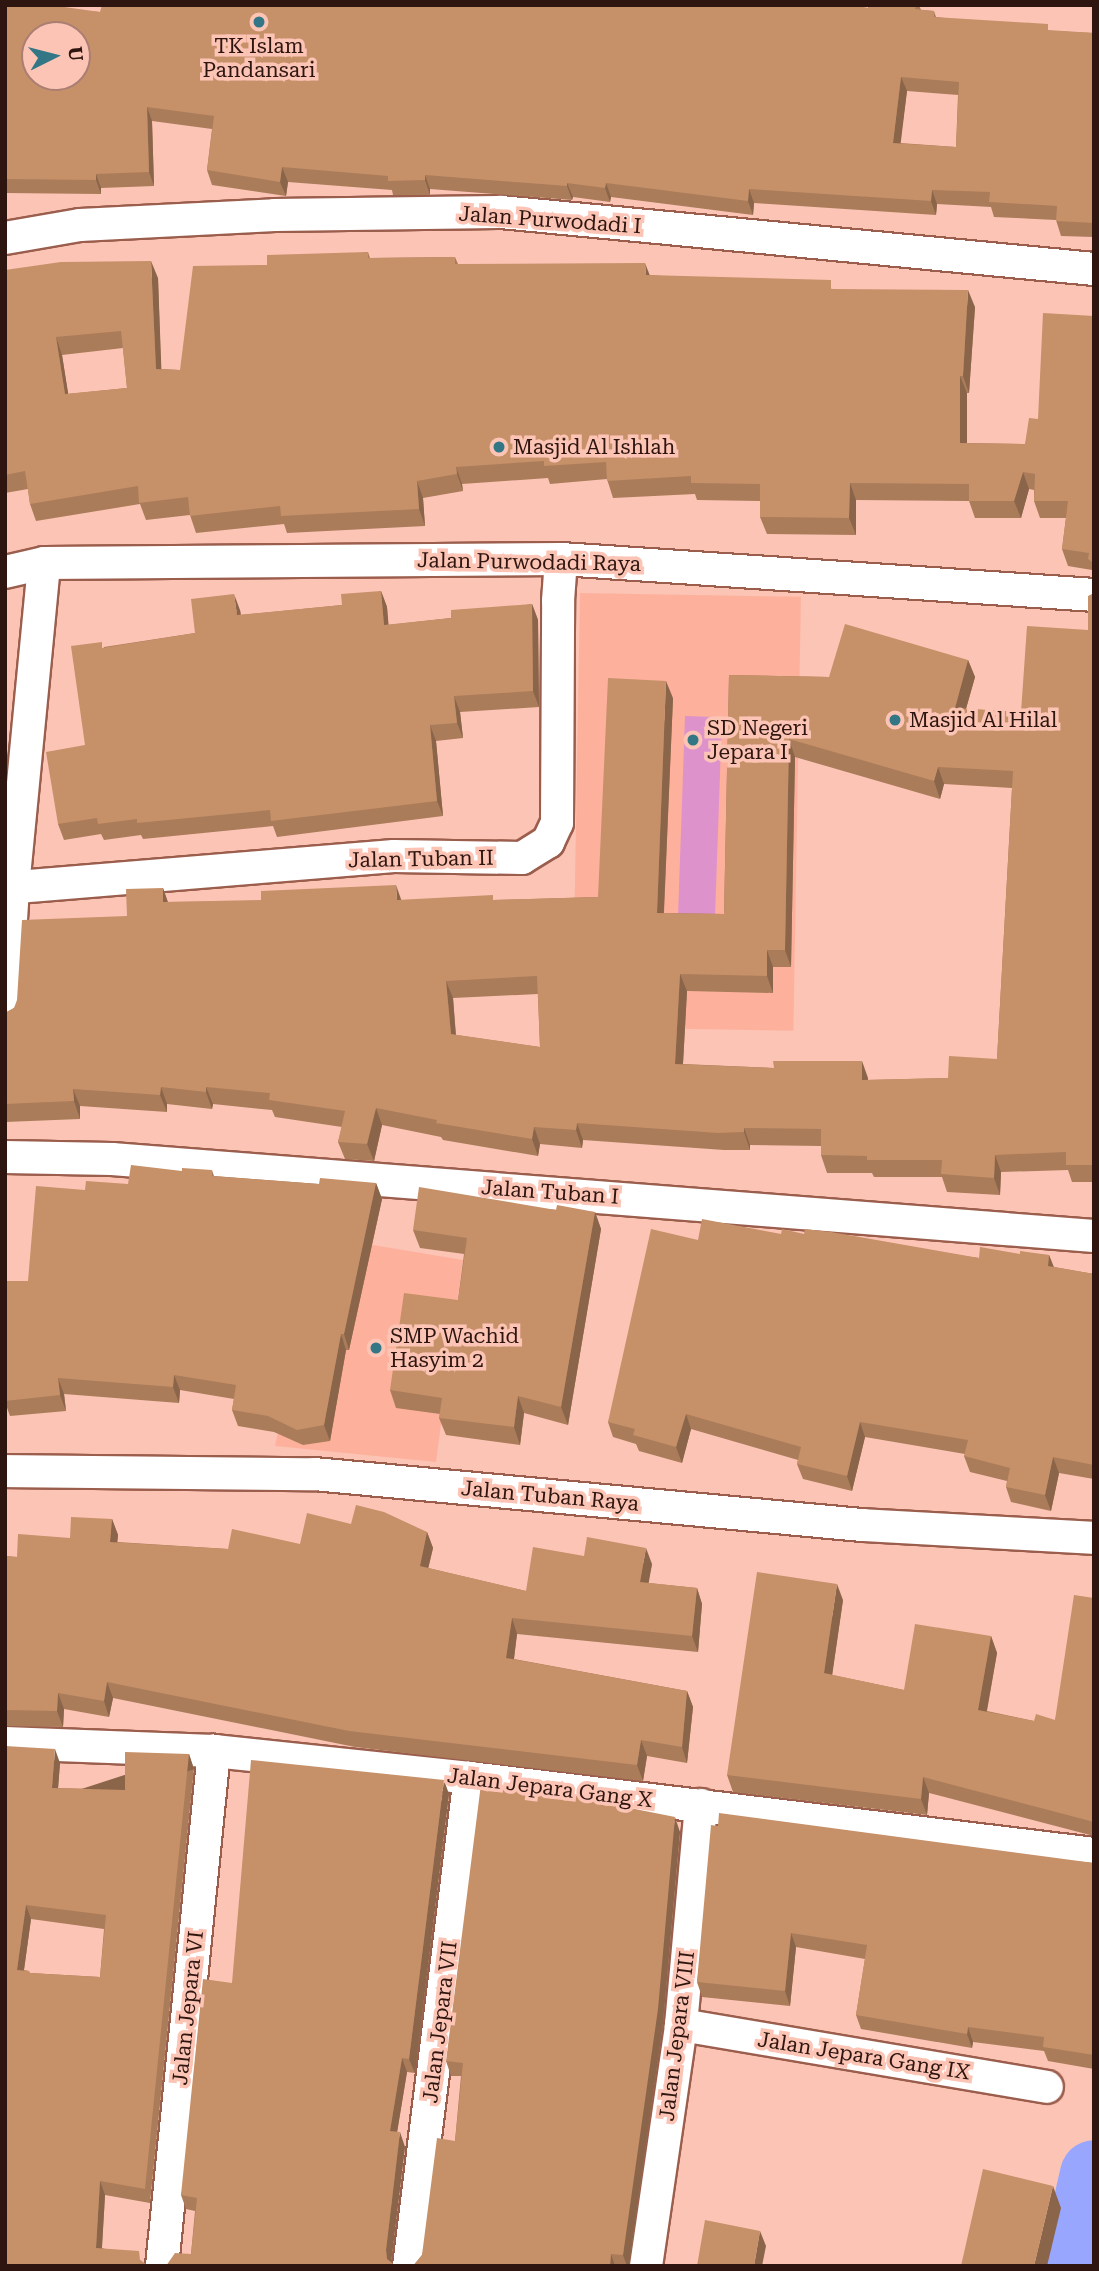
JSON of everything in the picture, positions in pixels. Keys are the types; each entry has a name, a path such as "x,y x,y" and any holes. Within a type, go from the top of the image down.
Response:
{"street":[{"name":"Jalan Purwodadi I","path":"5,238 80,225 191,219 501,212 1094,269"},
{"name":"Jalan Purwodadi Raya","path":"5,572 44,563 561,558 1094,595"},
{"name":"Jalan Tuban II","path":"9,888 394,856 522,858 548,842 557,823 558,601 561,558"},
{"path":"5,1015 9,888 44,563"},
{"name":"Jalan Tuban I","path":"5,1157 112,1159 1094,1236"},
{"name":"Jalan Tuban Raya","path":"5,1471 314,1474 862,1525 1094,1538"},
{"name":"Jalan Jepara Gang X","path":"5,1743 214,1751 701,1805 1094,1854"},
{"name":"Jalan Jepara VI","path":"162,2266 214,1751"},
{"name":"Jalan Jepara VII","path":"409,2266 470,1778"},
{"name":"Jalan Jepara VIII","path":"646,2266 681,2025 701,1805"},
{"name":"Jalan Jepara Gang IX","path":"681,2025 1047,2087"}],"shaded area":[{"name":"SD Negeri Jepara I","path":"580,593 801,597 793,1031 572,1027"},
{"path":"685,716 722,717 715,918 678,917"},
{"name":"SMP Wachid Hasyim 2","path":"361,1243 463,1260 436,1462 275,1446 286,1395"}],"building":[{"path":"5,5 50,5 100,12 102,5 855,5 868,8 869,5 916,5 915,9 934,11 934,17 1048,24 1048,30 1094,33 1094,223 1056,221 1057,206 989,202 990,192 932,190 931,201 749,189 748,201 606,183 605,188 567,183 567,186 425,175 425,180 388,181 388,176 282,167 280,182 207,170 214,116 147,107 149,172 96,174 96,180 5,179","holes":["901,77 959,82 956,147 893,143"]},
{"path":"368,252 368,258 455,257 455,264 645,263 646,275 831,280 831,289 968,290 963,376 960,376 960,443 1025,444 1029,418 1038,419 1043,313 1094,316 1094,563 1088,559 1089,553 1062,549 1068,501 1034,501 1035,474 1023,472 1014,501 969,501 969,484 850,483 849,518 760,517 760,484 691,483 691,476 607,481 606,462 544,466 544,461 456,467 457,474 417,481 419,509 281,516 280,506 190,516 188,497 139,503 138,486 30,504 25,471 5,475 5,270 61,262 151,261 156,369 180,370 193,266 267,265 267,255","holes":["121,331 127,388 65,394 56,337"]},
{"path":"381,591 384,625 451,618 451,610 532,604 533,691 454,696 457,723 430,725 437,801 271,821 270,810 137,823 137,819 98,824 97,818 58,824 46,752 85,745 71,646 102,642 102,648 195,633 191,599 234,594 237,615 342,605 341,594"},
{"path":"1094,593 1094,1165 1066,1165 1066,1152 995,1155 994,1178 941,1174 942,1160 867,1160 867,1156 821,1155 821,1129 744,1128 744,1132 718,1133 577,1123 576,1130 534,1127 532,1139 436,1123 437,1120 376,1108 367,1144 338,1142 345,1111 269,1100 270,1093 206,1087 206,1092 161,1087 160,1095 73,1089 74,1101 5,1104 5,1013 14,1008 17,1000 22,920 127,916 126,889 163,888 163,902 261,900 261,891 396,885 397,900 493,895 493,900 598,897 608,678 666,681 657,913 724,914 729,675 829,677 845,624 968,660 955,708 1021,712 1027,626 1088,630 1088,596","holes":["789,739 934,781 938,767 1013,771 997,1059 949,1056 948,1078 862,1080 862,1061 773,1061 774,1068 675,1064 680,974 767,976 767,950 785,950","537,976 540,1047 451,1034 446,981"]},
{"path":"131,1165 182,1171 182,1168 212,1170 212,1176 319,1184 320,1178 376,1183 344,1334 341,1334 324,1425 297,1430 268,1416 232,1410 236,1385 174,1375 173,1387 58,1378 60,1395 5,1401 5,1281 28,1281 36,1186 85,1190 86,1181 128,1184"},
{"path":"419,1187 556,1210 557,1205 595,1212 561,1407 518,1396 514,1427 439,1418 442,1398 390,1390 404,1293 458,1300 467,1238 413,1230"},
{"path":"702,1219 781,1234 782,1229 804,1234 805,1229 831,1232 979,1258 980,1247 1020,1254 1020,1251 1049,1255 1048,1266 1094,1274 1094,1465 1053,1457 1045,1495 1006,1487 1010,1468 964,1456 968,1440 860,1422 847,1476 797,1464 801,1447 686,1414 676,1447 633,1435 635,1429 608,1422 651,1229 698,1240"},
{"path":"356,1505 384,1512 427,1532 420,1566 526,1591 533,1547 584,1556 587,1537 646,1548 640,1582 697,1588 692,1636 512,1618 506,1658 687,1691 682,1747 641,1740 637,1765 349,1731 107,1682 104,1701 58,1693 57,1711 5,1710 5,1556 17,1557 18,1534 70,1538 71,1517 112,1519 110,1542 228,1549 232,1529 300,1544 307,1513 351,1524"},
{"path":"757,1572 837,1584 824,1673 904,1690 915,1624 991,1636 978,1710 1034,1721 1036,1714 1055,1720 1074,1595 1094,1598 1094,1822 923,1777 921,1799 727,1775"},
{"path":"5,1746 55,1749 52,1788 125,1790 125,1752 189,1754 145,2189 100,2181 96,2248 139,2251 140,2260 149,2266 5,2266","holes":["26,1905 106,1915 100,1977 17,1970"]},
{"path":"251,1760 444,1780 409,2059 402,2058 390,2131 400,2132 386,2250 387,2259 396,2266 166,2266 175,2253 191,2254 197,2198 181,2195 203,1979 232,1983"},
{"path":"481,1784 631,1802 630,1808 675,1817 658,2009 623,2255 611,2254 610,2266 413,2266 422,2255 437,2138 455,2141 463,2063 446,2061"},
{"path":"719,1813 1094,1863 1094,2055 1043,2047 1044,2037 968,2027 967,2034 856,2015 867,1945 791,1933 785,1991 697,1982 711,1825 718,1826"},
{"path":"983,2169 1053,2186 1034,2266 961,2266"},
{"path":"705,2220 760,2231 754,2266 697,2266"}],"waterway":[{"path":"1073,2266 1094,2174"}],"place":[{"name":"TK Islam Pandansari","path":"259,22"},
{"name":"Masjid Al Ishlah","path":"499,447"},
{"name":"Masjid Al Hilal","path":"895,720"},
{"name":"SD Negeri Jepara I","path":"693,740"},
{"name":"SMP Wachid Hasyim 2","path":"376,1348"}]}
